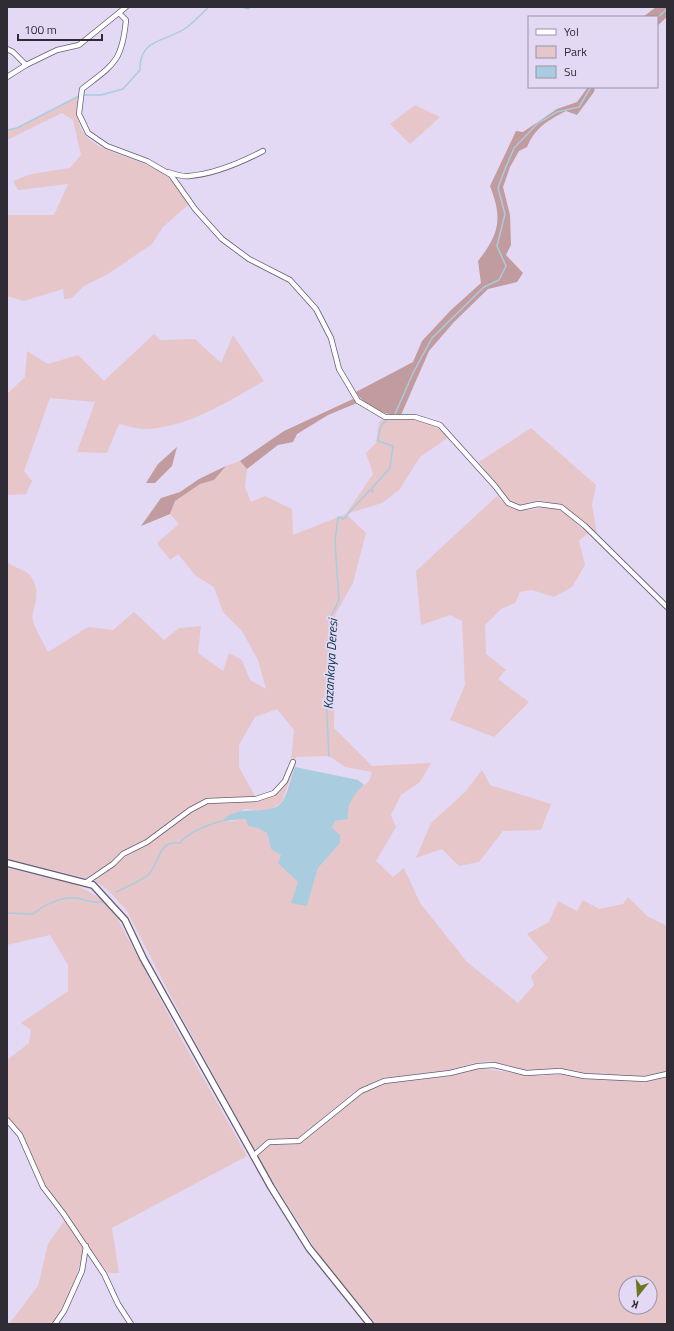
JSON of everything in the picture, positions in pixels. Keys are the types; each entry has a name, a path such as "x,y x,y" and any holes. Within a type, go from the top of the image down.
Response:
{"street":[{"path":"7,77 26,65 57,50 78,45 126,7"},
{"path":"119,13 126,20 124,44 115,62 82,89 79,114 88,133 107,146 147,160 171,175 195,209 222,239 250,259 290,280 316,309 331,338 339,369 358,401 385,417 415,417 440,425 495,486 508,503 520,508 538,504 561,507 586,526 667,607"},
{"path":"7,50 13,52 26,65"},
{"path":"166,172 188,177 212,172 247,159 262,151"},
{"path":"85,883 113,864 123,854 147,842 190,810 207,801 256,799 274,793 285,781 293,762"},
{"path":"7,863 93,885 125,920 143,958 270,1187 309,1248 370,1324"},
{"path":"253,1156 269,1142 299,1141 361,1091 384,1081 450,1073 478,1066 494,1065 526,1073 560,1071 584,1076 645,1079 667,1074"},
{"path":"7,1120 20,1135 43,1187 86,1246 104,1274 118,1304 131,1324"},
{"path":"55,1324 64,1311 82,1271 86,1246"}],"green space":[{"path":"79,96 79,124 89,139 99,146 157,170 176,186 188,205 163,227 152,244 108,274 84,286 72,298 64,299 63,289 24,301 7,296 7,215 54,215 68,184 18,190 13,181 31,174 70,168 81,155 73,120 62,113 7,140 7,130 17,128"},
{"path":"415,105 440,117 410,144 390,124"},
{"path":"154,334 160,340 195,339 221,363 233,335 264,381 237,397 195,418 180,423 165,427 145,429 119,424 107,453 77,452 95,402 50,398 24,471 32,481 26,494 7,495 7,394 25,377 27,351 48,364 78,355 104,381"},
{"path":"384,419 419,421 434,426 449,437 420,457 399,490 382,503 346,514 373,474 366,453 376,443 379,422"},
{"path":"531,428 596,485 592,505 597,534 562,505 539,500 521,505 509,501 479,462"},
{"path":"240,461 247,469 245,487 251,502 265,496 292,509 293,535 346,514 366,533 353,583 335,615 334,728 372,766 431,763 420,782 401,795 391,815 396,827 376,861 393,877 404,868 420,903 467,962 518,1003 534,985 531,976 548,958 527,934 549,922 558,901 577,911 583,900 599,909 623,904 628,897 647,916 667,926 667,1072 644,1076 585,1074 556,1069 525,1070 490,1061 473,1063 448,1071 381,1078 354,1092 298,1138 268,1139 255,1150 178,1010 127,911 108,890 95,881 125,857 152,842 191,811 208,802 257,801 275,795 292,766 295,767 281,803 268,811 245,809 226,822 246,819 248,826 258,828 267,833 271,849 281,855 279,863 298,882 307,906 318,868 340,843 332,828 335,821 348,819 347,811 354,794 369,781 372,772 345,767 329,756 297,757 291,762 294,730 277,709 255,717 239,745 239,767 256,798 207,799 188,808 166,827 145,841 121,852 111,862 86,878 7,859 7,561 13,566 26,572 32,578 36,591 33,621 48,652 88,627 113,630 134,612 164,640 179,628 201,626 198,653 223,671 229,653 242,660 250,680 266,689 258,660 242,631 223,612 214,587 196,576 178,554 170,560 157,543 179,524 170,514 175,501 200,484 214,480 226,466"},
{"path":"497,496 505,504 519,510 549,508 562,511 588,533 579,541 585,565 572,587 554,597 532,590 520,592 515,603 501,609 485,625 486,654 506,670 498,679 529,702 494,737 450,720 465,685 462,621 450,615 421,625 416,571"},
{"path":"482,770 490,785 551,804 541,830 503,831 479,862 459,866 442,849 416,858 431,823 465,792"},
{"path":"7,868 76,885 100,898 117,918 183,1042 247,1156 112,1228 119,1273 108,1273 44,1184 21,1134 7,1117 7,1060 29,1043 31,1030 21,1023 68,991 68,965 50,935 7,945"},
{"path":"477,1068 539,1076 566,1074 645,1081 667,1077 667,1324 376,1324 321,1258 257,1156 270,1144 301,1143 362,1093 388,1083 450,1076"},
{"path":"65,1220 83,1247 76,1277 63,1306 52,1324 9,1324 38,1286 48,1244"}],"shaded area":[{"path":"656,7 667,7 667,17 658,25 658,16 644,16"},
{"path":"587,88 595,88 594,92 577,115 566,111 538,129 527,147 519,151 510,167 503,187 510,215 511,245 506,255 523,273 517,282 488,289 454,322 429,351 401,415 388,414 376,410 370,406 360,398 356,392 413,362 422,341 451,310 481,283 478,261 491,243 497,226 497,208 490,186 516,131 523,132 557,109 577,102"},
{"path":"353,399 357,403 328,415 297,434 293,442 278,445 247,469 240,461 284,431"},
{"path":"177,447 172,466 155,483 146,483 158,464"},
{"path":"226,466 214,480 200,484 175,501 170,514 141,526 161,498 180,492 199,479"}],"water":[{"path":"295,767 358,780 364,785 357,792 350,804 348,809 348,819 335,821 332,828 340,835 340,843 318,868 307,906 291,903 298,882 278,863 281,855 271,849 267,833 258,828 248,826 246,819 222,821 229,815 237,812 277,807 282,802 288,790"}],"waterway":[{"path":"82,95 101,95 123,89 140,70 141,60 144,52 149,46 186,28 209,7"},
{"path":"242,7 248,9 251,7"},
{"name":"Kazankaya Deresi","path":"658,17 667,9"},
{"name":"Kazankaya Deresi","path":"392,416 395,414 413,373 432,338 484,287 499,280 506,266 497,246 505,214 498,188 514,148 538,123 557,112 579,107 590,88"},
{"path":"7,130 17,128 79,96"},
{"name":"Kazankaya Deresi","path":"329,756 326,698 329,680 331,616 339,600 335,542 338,517 344,519 370,490 373,492 372,488 390,468 393,446 378,441 380,428 389,418"},
{"path":"116,892 149,874 153,869 160,853 167,845 180,843 193,832 222,821"},
{"path":"7,913 33,914 42,907 65,898 77,898 91,902 102,902"}]}
